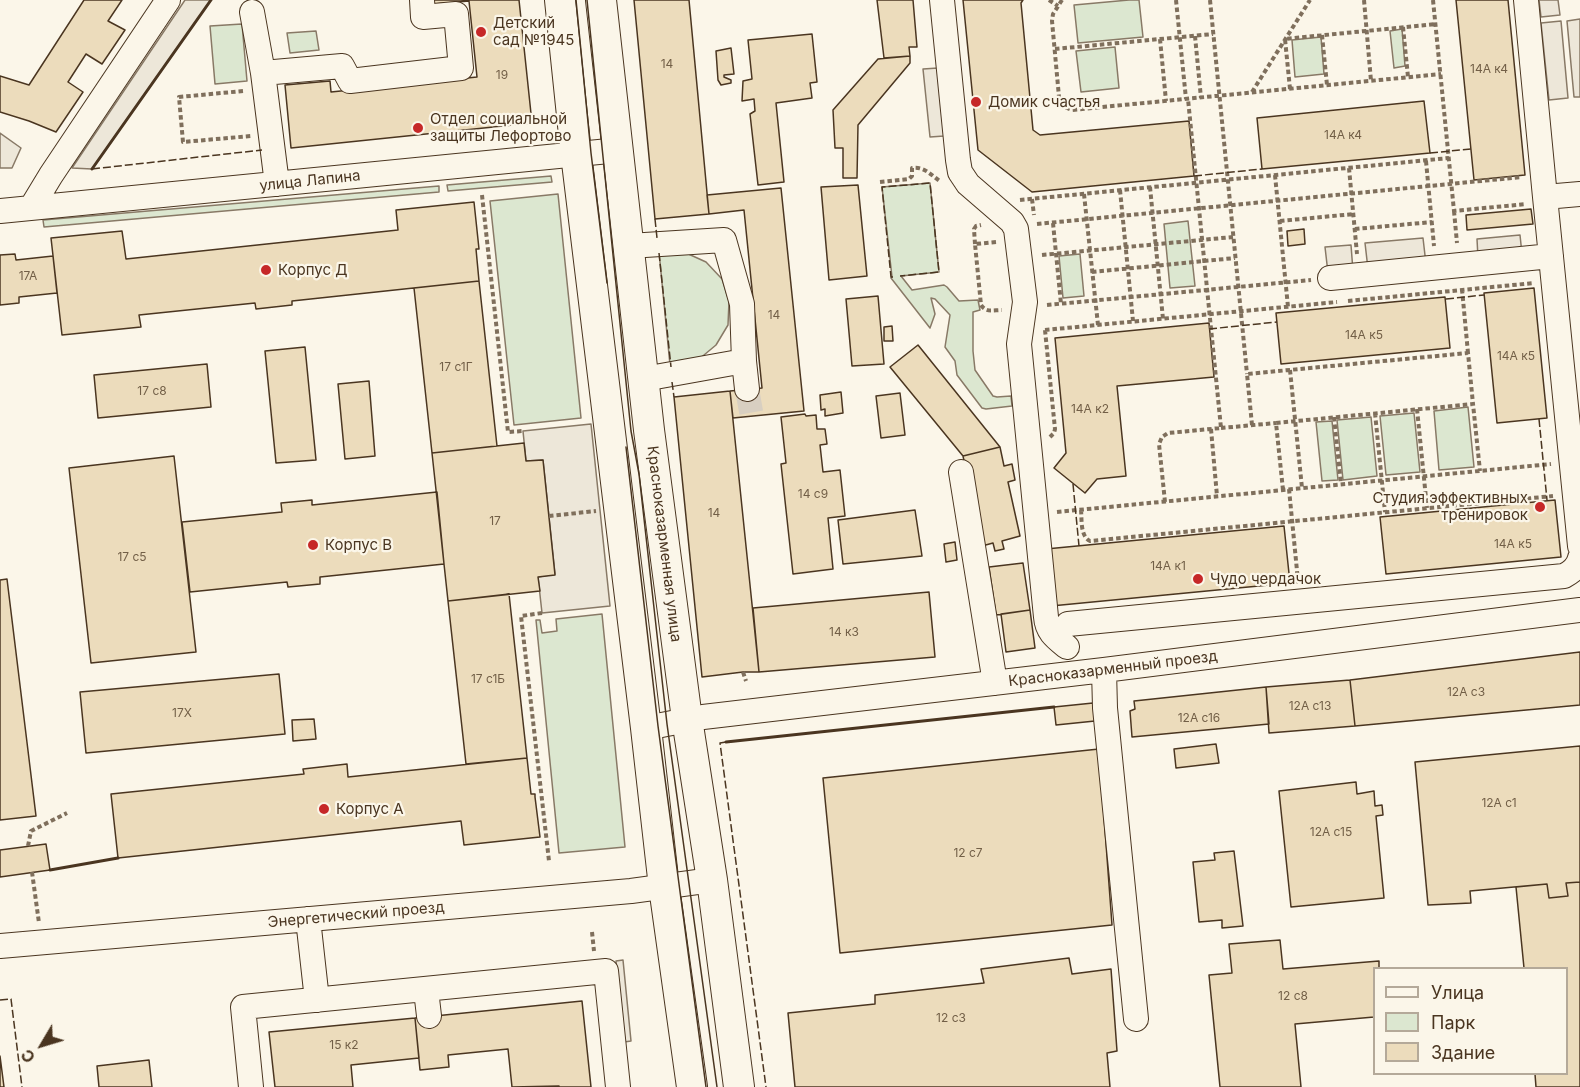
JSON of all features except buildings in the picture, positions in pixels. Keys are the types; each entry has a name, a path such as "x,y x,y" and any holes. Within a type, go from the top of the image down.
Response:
{"main road":[{"path":"560,0 576,154 664,886 692,1087"},
{"name":"Красноказарменная улица","path":"601,0 649,430 739,1087"}],"street":[{"path":"31,208 168,0"},
{"path":"258,81 342,66 350,81 461,68 456,14 423,16 422,0"},
{"path":"942,0 960,172 968,184 1012,222 1034,307 1019,335 1019,345 1046,618 1051,634 1068,625 1353,587 1564,576 1576,568 1580,558"},
{"path":"1526,0 1540,178 1554,281 1580,546"},
{"path":"252,12 258,81 268,115 277,184"},
{"name":"улица Лапина","path":"0,212 619,150"},
{"path":"1540,178 1580,194"},
{"path":"629,246 724,240 742,304 747,389"},
{"path":"1330,278 1551,256"},
{"path":"644,380 744,361"},
{"path":"962,472 995,683"},
{"name":"Красноказарменный проезд","path":"646,728 687,720 1580,610"},
{"path":"1066,674 1068,625"},
{"path":"1104,670 1104,698 1136,1019"},
{"name":"Энергетический проезд","path":"0,946 631,891 712,880"},
{"path":"308,919 316,1000"},
{"path":"251,1087 243,1007 606,971 618,1087"},
{"path":"426,990 429,1016"}],"path":[{"path":"1049,0 1058,6"},
{"path":"1062,0 1052,17 1054,49 1059,97 1062,104 1072,110 1441,74"},
{"path":"1176,0 1221,428"},
{"path":"1209,0 1252,425"},
{"path":"1251,93 1310,0"},
{"path":"1364,0 1371,81"},
{"path":"1433,0 1454,211 1540,178"},
{"path":"1285,39 1436,24"},
{"path":"1403,27 1408,77"},
{"path":"1054,49 1213,34"},
{"path":"1322,35 1327,85"},
{"path":"1195,36 1201,98"},
{"path":"1160,39 1166,101"},
{"path":"1285,39 1290,89"},
{"path":"258,81 179,97 183,142 257,136 255,116 268,115"},
{"path":"989,203 1449,158"},
{"path":"1426,161 1439,292"},
{"path":"880,182 909,179 912,176 912,168 918,167 945,185"},
{"path":"1349,168 1362,299"},
{"path":"1275,175 1288,307"},
{"path":"1018,241 1053,223 1428,186 1540,178"},
{"path":"1150,187 1163,318"},
{"path":"1120,190 1133,321"},
{"path":"1084,194 1098,325"},
{"path":"482,195 508,432 523,431"},
{"path":"1280,221 1353,214"},
{"path":"1355,230 1432,222"},
{"path":"1053,223 1061,304"},
{"path":"1233,237 1056,254 1018,241 975,244 981,305 988,311 1330,278"},
{"path":"1092,272 1235,258"},
{"path":"1045,330 1554,281"},
{"path":"1463,297 1480,471"},
{"path":"1034,307 1045,330 1055,429 1048,442"},
{"path":"1247,374 1468,353"},
{"path":"1290,370 1302,488"},
{"path":"1165,501 1159,444 1168,433 1473,404"},
{"path":"1417,409 1427,508"},
{"path":"1375,413 1385,512"},
{"path":"1334,417 1341,484"},
{"path":"1276,423 1282,490"},
{"path":"1211,429 1217,496"},
{"path":"1544,465 1078,510 1083,534 1090,541 1546,496"},
{"path":"1289,489 1298,583"},
{"path":"549,516 599,510"},
{"path":"542,613 521,616 549,861"},
{"path":"743,672 746,681"},
{"path":"28,846 31,831 67,813"},
{"path":"32,872 39,924"}],"green space":[{"path":"1139,0 1143,37 1078,43 1074,5"},
{"path":"242,24 247,81 215,84 210,26"},
{"path":"1402,29 1405,66 1394,68 1390,31"},
{"path":"316,31 319,50 290,53 287,33"},
{"path":"1321,37 1324,74 1295,77 1292,40"},
{"path":"1115,47 1119,88 1081,92 1076,51"},
{"path":"551,176 552,182 448,191 447,185"},
{"path":"930,183 939,272 901,276 912,290 944,285 959,301 978,300 980,310 973,312 975,370 993,396 1011,396 1012,406 982,408 957,375 955,361 945,347 950,315 935,299 931,298 935,314 930,328 891,278 882,187"},
{"path":"439,186 439,192 44,227 43,220"},
{"path":"558,194 581,418 514,425 490,201"},
{"path":"1188,221 1195,286 1170,288 1164,224"},
{"path":"659,252 684,252 706,262 722,279 729,301 728,325 716,345 698,360 670,365"},
{"path":"1080,254 1084,296 1063,298 1059,256"},
{"path":"1468,407 1474,467 1439,470 1434,411"},
{"path":"1414,413 1420,472 1386,475 1380,416"},
{"path":"1371,417 1377,476 1343,480 1337,420"},
{"path":"1332,421 1338,480 1322,481 1316,422"},
{"path":"602,614 625,847 559,853 536,620 540,620 542,633 557,631 556,619"}],"shaded area":[{"path":"185,0 211,0 92,169 72,168"},
{"path":"1539,0 1558,0 1560,15 1541,17"},
{"path":"1580,19 1580,97 1574,97 1567,21"},
{"path":"1561,21 1568,98 1549,100 1541,23"},
{"path":"938,68 944,136 930,137 923,69"},
{"path":"0,133 21,148 12,168 0,168"},
{"path":"1520,235 1522,254 1478,258 1477,239"},
{"path":"1423,238 1426,264 1368,269 1365,243"},
{"path":"1351,245 1353,271 1328,273 1325,247"},
{"path":"591,424 610,606 542,613 538,577 555,574 543,460 526,461 523,431"},
{"path":"623,960 631,1041 624,1042 616,961"}],"tunnel":[{"path":"747,389 752,417"}],"tram line":[{"path":"576,0 607,283"},
{"path":"587,0 631,431 639,474 667,724 717,1087"},
{"path":"626,447 658,726 706,1087"}],"fence":[{"path":"1430,153 1471,149"},
{"path":"92,169 262,150"},
{"path":"1194,176 1262,169"},
{"path":"893,277 891,277 882,187 930,183 939,272 900,276"},
{"path":"655,219 657,238"},
{"path":"659,253 671,367"},
{"path":"1446,299 1484,295"},
{"path":"1209,329 1277,322"},
{"path":"672,382 674,397"},
{"path":"1539,419 1547,500"},
{"path":"1073,484 1079,546"},
{"path":"1290,583 1318,581"},
{"path":"726,742 720,743 766,1087"},
{"path":"0,1000 11,999 22,1087"}],"wall":[{"path":"92,169 211,0"},
{"path":"726,742 1054,707"},
{"path":"50,870 118,858"}],"place":[{"name":"Детский сад №1945","path":"481,32"},
{"name":"Домик счастья","path":"976,102"},
{"name":"Отдел социальной защиты Лефортово","path":"418,128"},
{"name":"Корпус Д","path":"266,270"},
{"name":"Студия эффективных тренировок","path":"1540,507"},
{"name":"Корпус В","path":"313,545"},
{"name":"Чудо чердачок","path":"1198,579"},
{"name":"Корпус А","path":"324,809"}]}
